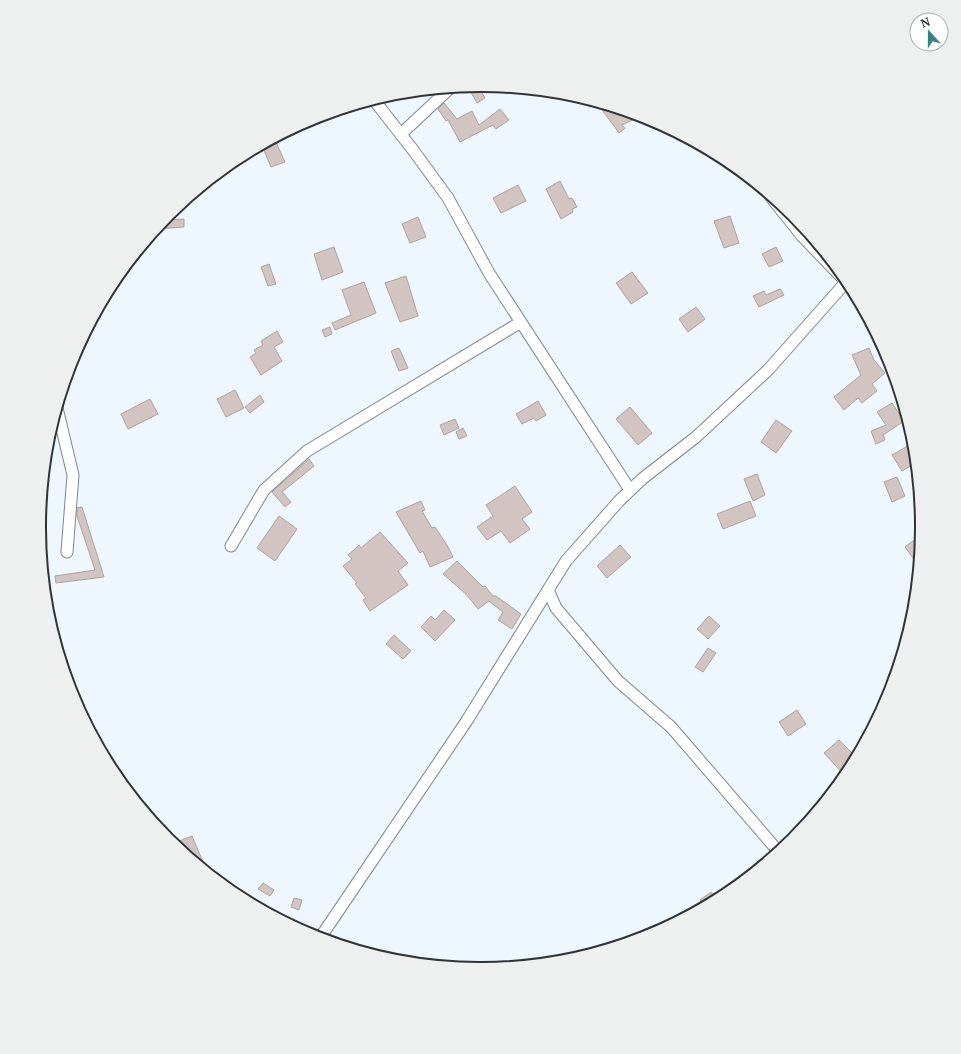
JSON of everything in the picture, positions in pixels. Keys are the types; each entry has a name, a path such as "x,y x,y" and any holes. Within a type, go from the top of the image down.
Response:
{"street":[{"path":"401,134 444,94"},
{"path":"378,105 448,198 489,273 630,490"},
{"path":"798,231 808,242"},
{"path":"324,932 466,722 566,561 596,525 630,490 696,436 768,370 843,288"},
{"path":"230,546 264,490 307,451 521,322"},
{"path":"60,420 73,475 67,552"},
{"path":"548,590 556,608 618,681 671,727 774,847"}],"building":[{"path":"471,92 482,92 485,98 477,103"},
{"path":"444,103 457,119 472,111 479,125 500,109 509,120 496,129 493,125 460,142 448,120 446,121 438,109"},
{"path":"602,110 632,120 622,125 625,128 619,133"},
{"path":"277,143 285,162 271,167 264,150"},
{"path":"560,181 569,199 572,198 577,207 572,209 573,212 561,219 546,189"},
{"path":"518,185 526,201 501,213 493,198"},
{"path":"730,216 739,243 724,248 714,221"},
{"path":"418,217 426,237 410,243 402,224"},
{"path":"184,219 184,227 165,228 173,220"},
{"path":"334,247 343,272 322,280 314,254"},
{"path":"776,247 783,261 769,267 762,254"},
{"path":"269,264 276,284 268,286 261,267"},
{"path":"632,272 648,293 631,304 616,283"},
{"path":"406,276 418,316 400,322 385,283"},
{"path":"364,282 376,313 335,330 332,323 351,315 342,290"},
{"path":"780,289 784,295 759,307 753,296 764,291 766,295"},
{"path":"696,307 705,319 688,332 679,319"},
{"path":"330,327 332,334 325,337 322,330"},
{"path":"277,331 283,342 274,347 282,361 261,375 250,357 256,353 254,350 263,345 261,341"},
{"path":"399,348 408,368 399,371 391,351"},
{"path":"869,348 874,360 885,373 872,384 877,391 862,403 858,398 844,410 834,397 861,375 852,355"},
{"path":"235,390 244,408 226,417 217,399"},
{"path":"260,395 264,402 250,413 245,407"},
{"path":"150,399 158,414 128,429 121,414"},
{"path":"538,401 546,415 536,421 534,418 522,424 516,414"},
{"path":"892,403 900,415 902,422 883,435 885,440 876,444 871,431 886,425 877,412"},
{"path":"630,407 652,433 638,445 616,419"},
{"path":"455,419 459,428 444,435 440,425"},
{"path":"776,420 792,431 776,453 761,442"},
{"path":"463,428 467,436 459,439 456,432"},
{"path":"908,446 910,466 902,471 892,455"},
{"path":"309,459 314,466 282,492 291,502 285,507 272,492"},
{"path":"757,474 765,495 753,501 744,479"},
{"path":"897,477 905,496 892,502 884,482"},
{"path":"515,486 532,512 522,519 530,529 510,543 501,531 487,540 477,527 493,516 486,505"},
{"path":"421,501 425,510 422,511 432,528 435,527 453,557 430,567 423,551 420,553 396,512"},
{"path":"750,501 756,516 723,529 717,514"},
{"path":"82,507 104,577 56,583 55,576 95,570 77,516 77,508"},
{"path":"279,516 297,529 275,561 257,548"},
{"path":"380,532 408,563 398,571 408,585 370,611 363,600 366,598 355,584 357,583 343,566 352,559 348,555 359,545 361,548"},
{"path":"915,540 914,559 905,547"},
{"path":"620,545 631,557 607,578 597,566"},
{"path":"457,561 483,587 485,586 493,596 496,596 521,614 512,629 498,620 503,612 489,601 478,609 467,595 443,574"},
{"path":"444,610 455,620 435,641 421,627 431,616 435,620"},
{"path":"709,616 720,626 708,639 697,629"},
{"path":"394,635 411,651 403,659 386,644"},
{"path":"708,648 716,653 703,672 695,667"},
{"path":"797,710 806,724 788,736 779,722"},
{"path":"839,740 852,753 840,771 824,753"},
{"path":"192,836 203,861 194,854 180,841"},
{"path":"263,883 274,890 270,896 258,889"},
{"path":"711,892 712,894 701,901 700,900"},
{"path":"294,898 302,900 299,910 291,907"}]}
